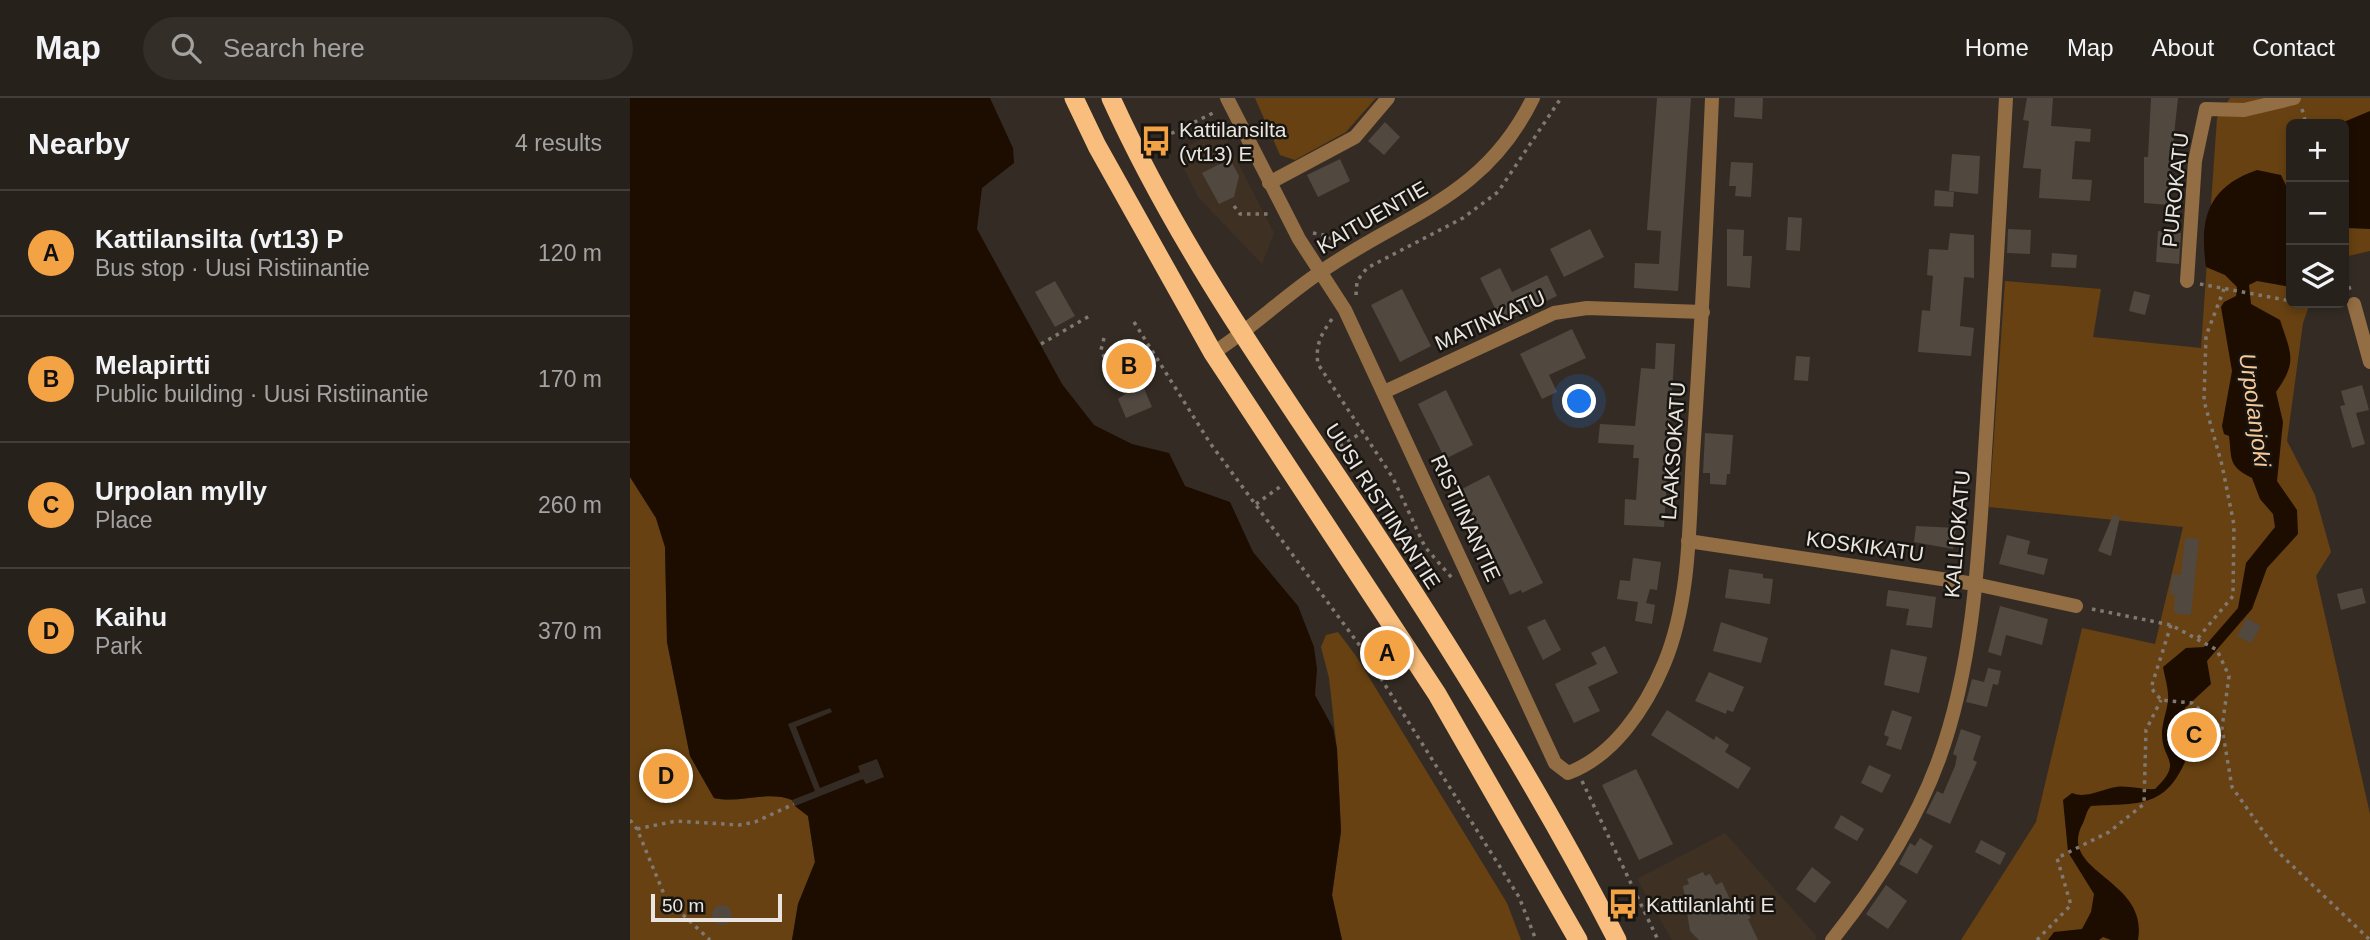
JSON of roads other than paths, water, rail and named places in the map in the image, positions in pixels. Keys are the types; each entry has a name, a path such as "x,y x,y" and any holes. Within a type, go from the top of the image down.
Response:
{"highway":[{"path":"1074,98 1097,146 1213,353 1437,694 1578,940"},
{"name":"UUSI RISTIINANTIE","path":"1111,98 1178,231 1431,621 1538,799 1616,940"}],"street":[{"name":"RISTIINANTIE","path":"1227,98 1269,183 1345,310 1555,763 1568,773 1577,770"},
{"path":"1269,183 1355,137 1388,98"},
{"name":"KAITUENTIE","path":"1213,353 1243,334 1320,272 1450,196 1473,179 1494,159 1533,98"},
{"name":"LAAKSOKATU","path":"1577,770 1607,749 1624,732 1664,664 1682,601 1703,312 1712,98"},
{"name":"KALLIOKATU","path":"1832,940 1863,901 1910,824 1939,759 1958,693 1975,584 2006,98"},
{"name":"PUROKATU","path":"2187,281 2195,161 2206,109 2244,110 2294,98"},
{"path":"2354,304 2370,362"},
{"name":"MATINKATU","path":"1384,392 1554,313 1587,308 1703,312"},
{"name":"KOSKIKATU","path":"1688,541 1975,584 2076,606"}],"water":[{"path":"630,98 990,98 1013,148 1014,163 982,188 977,229 1062,384 1094,425 1132,444 1169,453 1185,486 1230,502 1253,552 1298,606 1314,647 1317,669 1315,695 1333,728 1337,749 1341,831 1332,895 1342,940 792,940 798,904 815,862 808,816 795,806 792,800 783,797 714,798 690,756 667,642 665,547 656,518 630,477"},
{"path":"2370,111 2370,229 2349,228 2349,120"},
{"name":"Urpolanjoki","path":"2257,170 2281,175 2286,186 2286,286 2257,281 2249,285 2251,304 2280,320 2289,350 2290,365 2276,392 2283,422 2277,481 2297,510 2298,534 2267,568 2252,609 2207,661 2211,684 2185,708 2177,744 2185,762 2177,777 2158,796 2147,800 2091,806 2082,825 2078,841 2082,855 2131,903 2138,920 2138,940 2111,940 2103,937 2099,940 2048,940 2054,932 2082,929 2091,912 2094,894 2068,852 2063,800 2072,793 2088,794 2116,787 2155,789 2164,780 2170,766 2162,734 2168,696 2163,667 2186,648 2204,647 2238,608 2246,563 2275,527 2273,514 2260,499 2252,478 2235,466 2231,457 2229,436 2224,434 2222,426 2232,371 2221,307 2224,302 2236,296 2237,287 2225,275 2206,267 2204,249 2206,219 2210,206 2227,185"}],"place":[{"name":"Kattilansilta (vt13) E","path":"1156,141"},
{"name":"Melapirtti","path":"1129,366"},
{"name":"Kattilansilta (vt13) P","path":"1387,653"},
{"name":"Urpolan mylly","path":"2194,735"},
{"name":"Kaihu","path":"666,776"},
{"name":"Kattilanlahti E","path":"1623,904"}]}
